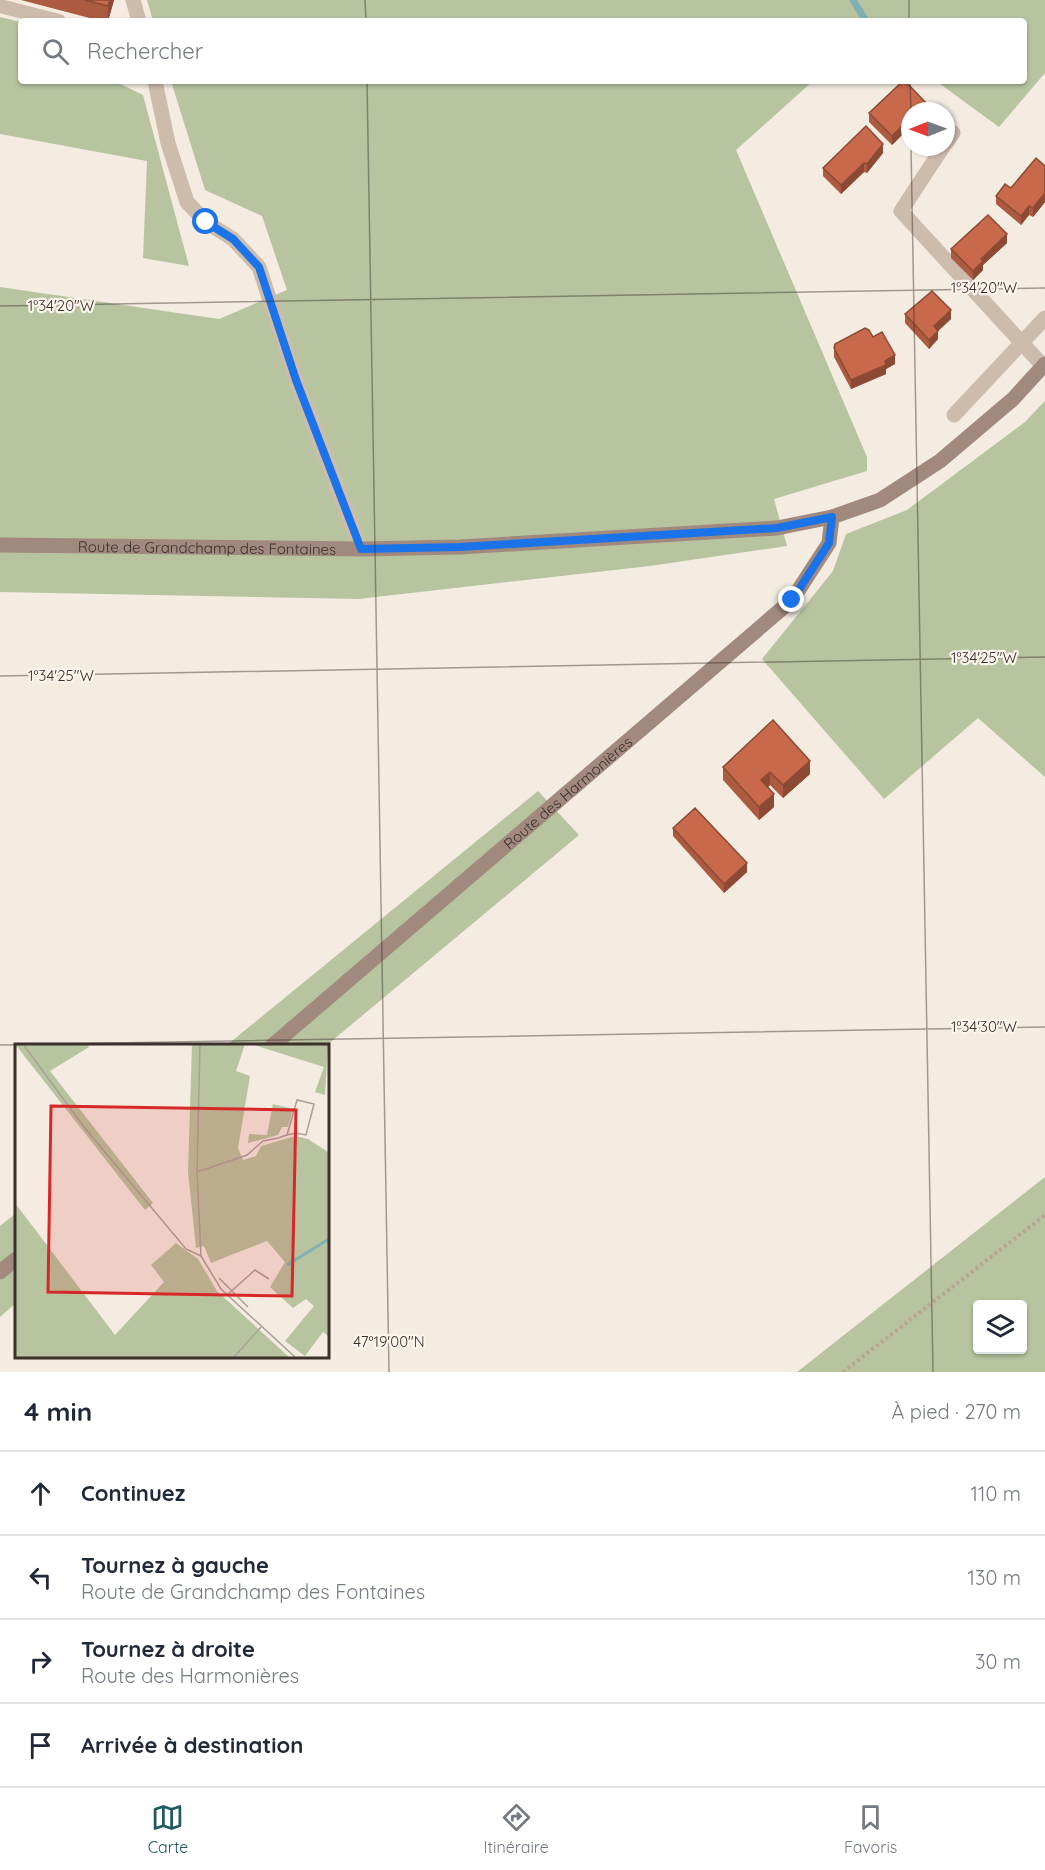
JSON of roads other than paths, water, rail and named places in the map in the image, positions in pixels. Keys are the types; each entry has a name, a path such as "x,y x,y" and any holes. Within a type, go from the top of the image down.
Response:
{"street":[{"path":"133,0 138,18"},
{"path":"156,84 168,143 187,202 206,222 233,239 259,267 296,380 361,549"},
{"path":"937,156 901,211 1044,365"},
{"path":"954,415 1045,318"},
{"name":"Route de Grandchamp des Fontaines","path":"0,545 361,549 460,547 777,528 832,517 880,500 940,461 1013,399 1044,365"},
{"name":"Route des Harmonières","path":"274,1044 792,600 829,543 832,517"},
{"path":"0,1272 15,1260"}],"lane":[{"path":"0,6 47,18"}],"waterway":[{"path":"853,0 864,18"}]}
